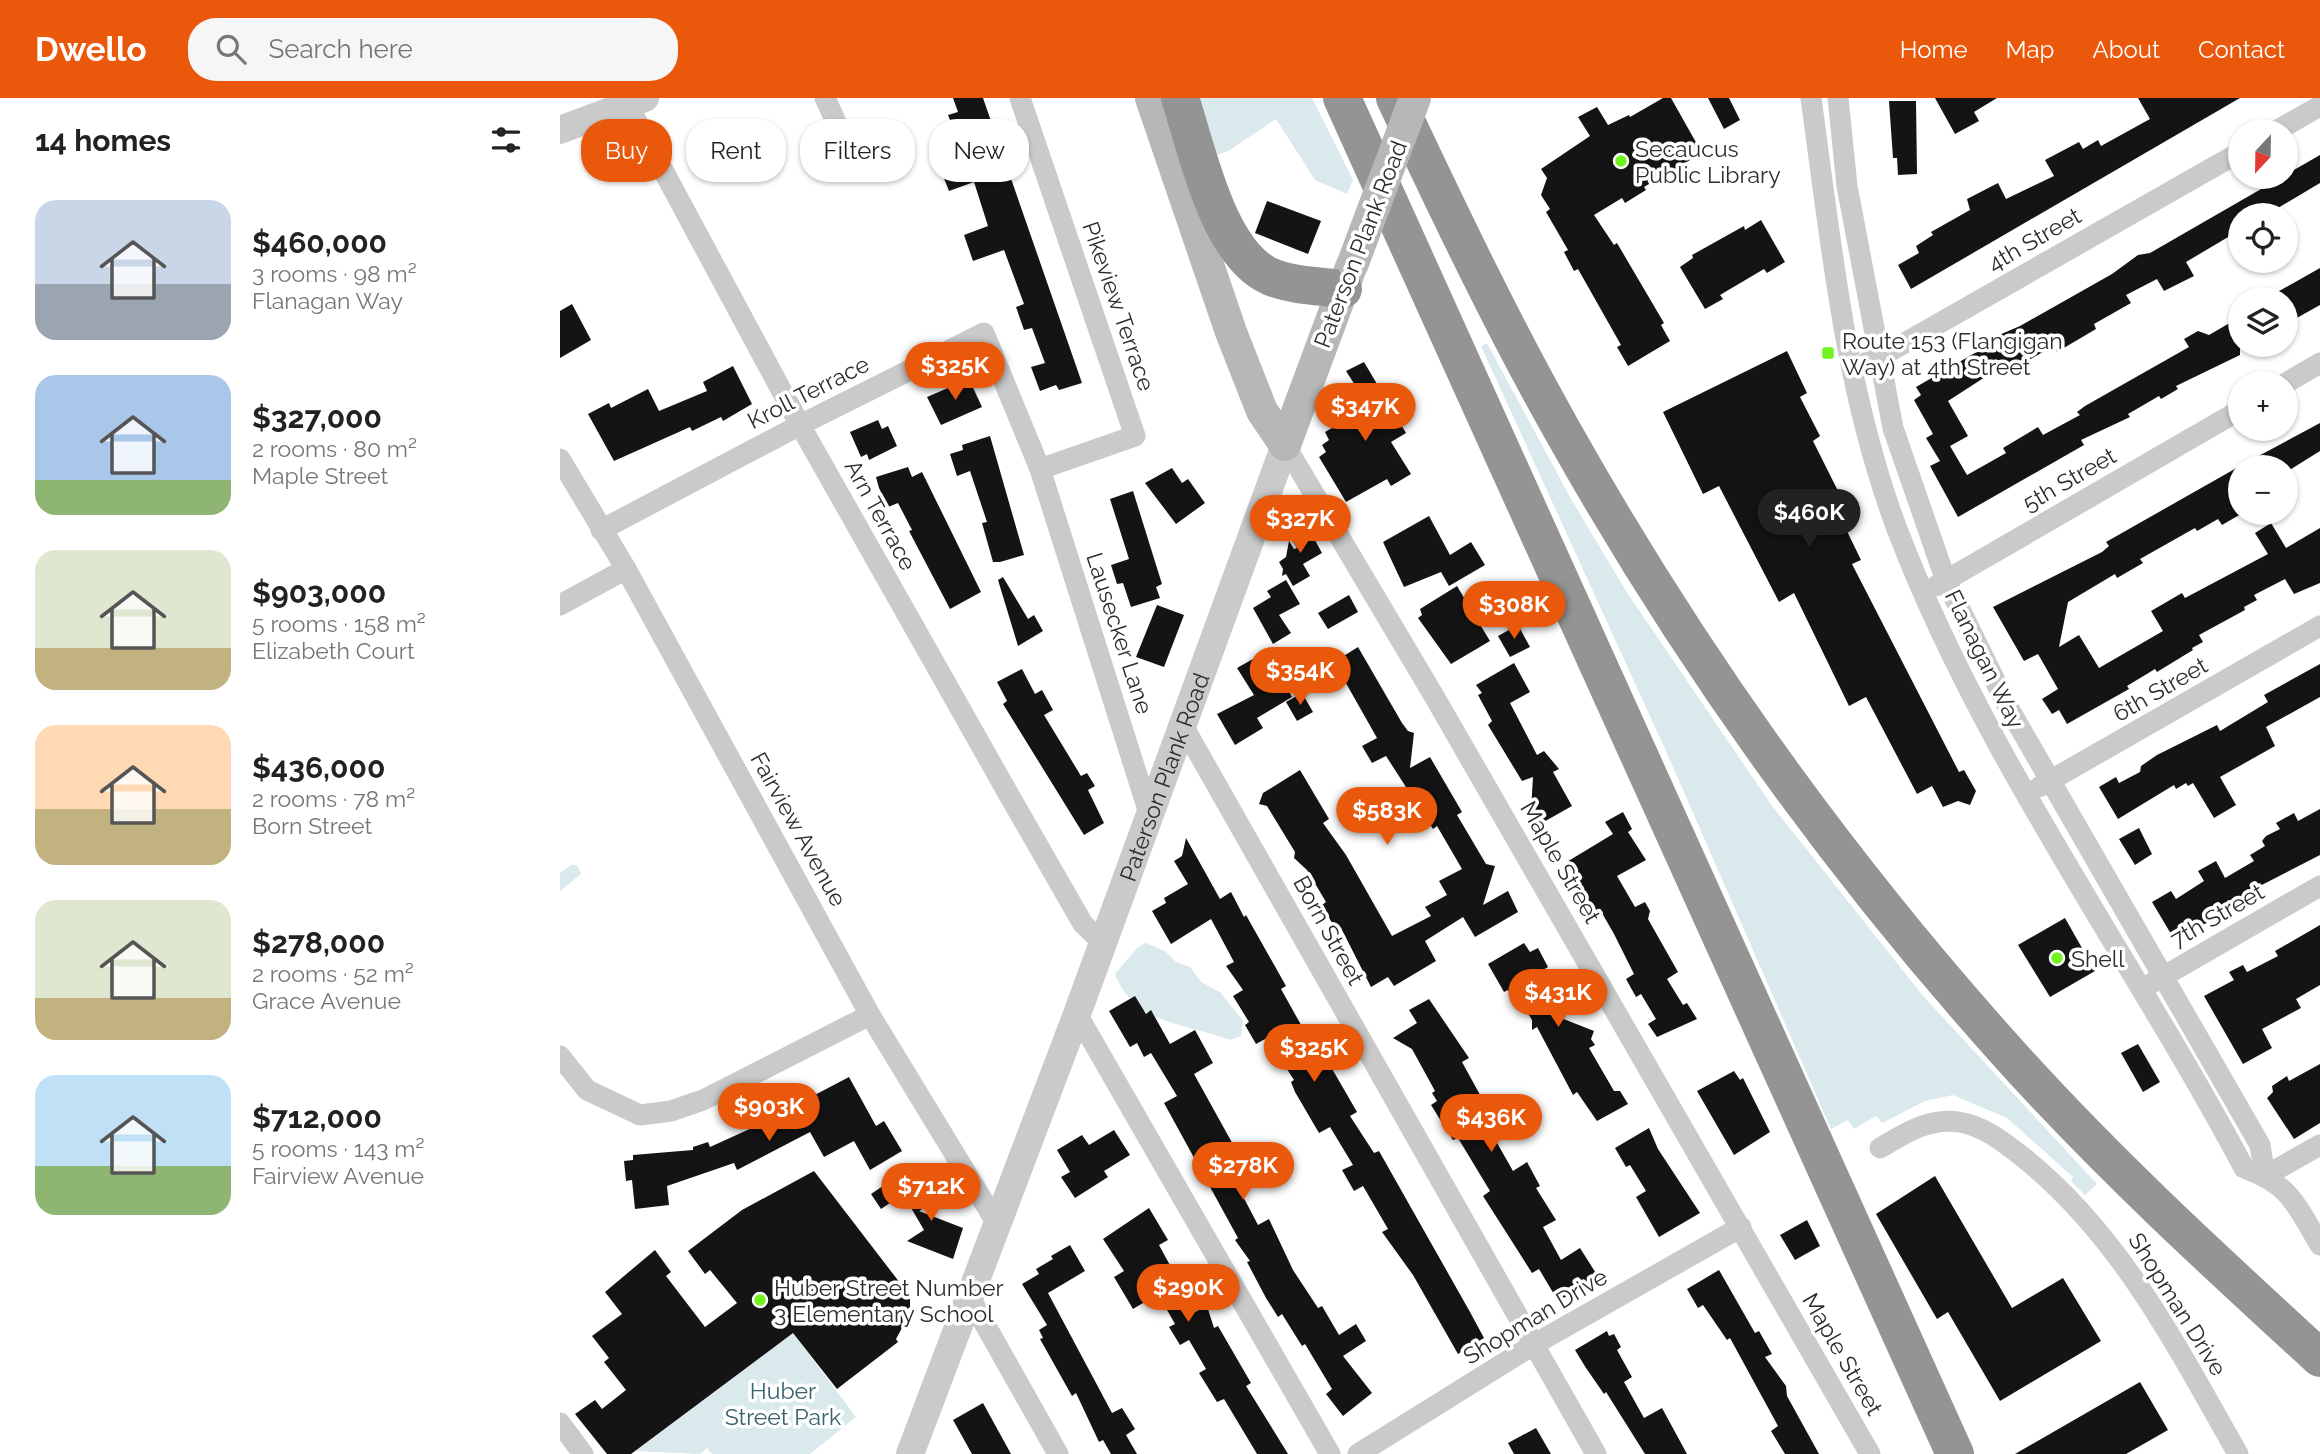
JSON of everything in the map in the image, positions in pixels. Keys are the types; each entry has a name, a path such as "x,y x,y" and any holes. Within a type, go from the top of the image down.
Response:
{"highway":[{"path":"1180,98 1219,214 1243,256 1267,275 1281,281 1348,276"},
{"path":"1325,98 1407,247"},
{"path":"1342,98 1407,247 1955,1454"},
{"path":"1395,98 1516,345 1611,515 1730,698 1814,816 1937,971 2031,1078 2158,1208 2320,1358"}],"main road":[{"path":"1151,98 1262,411 1285,445"},
{"name":"Paterson Plank Road","path":"1285,445 1415,98"}],"street":[{"path":"825,98 835,119"},
{"name":"Pikeview Terrace","path":"1020,98 1135,436 1040,469"},
{"path":"1812,103 1841,99"},
{"name":"Flanagan Way","path":"1841,99 1847,186 1893,428 1946,581 1992,675 2260,1145 2265,1176"},
{"path":"560,130 636,101"},
{"name":"Arn Terrace","path":"636,101 800,425 1083,924 1102,942"},
{"name":"Flanagan Way","path":"1812,103 1839,309 1868,441 1924,593 1968,688 2024,794 2244,1168 2265,1176 2291,1196 2320,1245"},
{"path":"2297,119 2320,106"},
{"name":"4th Street","path":"1850,362 1880,357 2228,159"},
{"name":"Kroll Terrace","path":"601,530 800,425 984,333 1040,469"},
{"path":"2298,376 2320,363"},
{"name":"5th Street","path":"1924,593 2228,417"},
{"name":"Paterson Plank Road","path":"910,1454 1077,1014 1285,445"},
{"name":"Maple Street","path":"1285,445 1338,529 1870,1454"},
{"name":"Fairview Avenue","path":"560,459 626,569 870,1015 996,1222"},
{"name":"Lausecker Lane","path":"1040,469 1149,813"},
{"path":"1882,483 1907,474"},
{"path":"560,605 626,569"},
{"name":"6th Street","path":"2024,794 2052,782 2320,626"},
{"path":"1968,688 1992,675"},
{"name":"Born Street","path":"1182,724 1596,1454"},
{"path":"2082,891 2107,878"},
{"name":"7th Street","path":"2141,990 2320,886"},
{"path":"1077,1014 1330,1454"},
{"path":"560,1056 587,1090 640,1115 671,1111 704,1100 870,1015"},
{"name":"Shopman Drive","path":"1880,1148 1921,1126 1959,1122 1987,1132 2032,1166 2082,1213 2134,1276 2238,1454"},
{"path":"2265,1176 2320,1145"},
{"name":"Shopman Drive","path":"1358,1454 1533,1345 1741,1227"},
{"path":"969,1296 1058,1454"},
{"path":"560,1423 583,1454"}],"green space":[{"path":"1194,98 1312,98 1353,180 1347,194 1315,180 1276,119 1228,151 1214,156"},
{"path":"1487,343 1571,499 1626,591 1772,806 1924,997 2097,1184 2085,1195 2071,1181 2073,1177 2007,1118 1953,1095 1925,1101 1882,1123 1876,1116 1854,1129 1848,1120 1831,1129 1670,760 1481,346"},
{"path":"571,865 577,865 581,874 560,891 560,873"},
{"path":"1146,943 1165,951 1176,962 1190,967 1201,982 1220,992 1243,1021 1241,1036 1230,1040 1180,1025 1149,1013 1135,1004 1115,974 1138,947"},
{"name":"Huber Street Park","path":"793,1333 856,1417 810,1454 712,1454 707,1448 700,1454 635,1451"}],"building":[{"path":"953,98 983,98 990,119 950,119 948,115 958,112"},
{"name":"Secaucus Public Library","path":"1663,98 1671,98 1702,153 1644,187 1646,190 1625,203 1622,198 1594,215 1614,245 1617,243 1664,323 1661,325 1670,341 1628,366 1617,347 1621,345 1578,269 1574,271 1564,252 1568,250 1546,212 1550,209 1541,195 1547,178 1541,169 1590,136 1578,117 1597,107 1608,125 1629,115 1630,117"},
{"path":"1708,98 1729,98 1740,120 1724,129"},
{"path":"1935,98 1997,98 1974,112 1979,121 1955,134"},
{"path":"2138,98 2240,98 1911,289 1898,265 1919,253 1916,246 1933,235 1931,232 1970,210 1967,199 1998,183 2006,199 2054,176 2045,160 2079,142 2083,149 2098,140 2101,146 2150,119"},
{"path":"1889,101 1916,101 1917,174 1898,175 1897,158 1893,158"},
{"path":"2320,155 2320,183 2286,203 2237,203 2261,189 2298,189 2298,168"},
{"path":"945,182 974,182 949,191"},
{"path":"974,182 1012,182 1082,383 1059,390 1056,385 1040,391 1031,367 1045,363 1032,328 1024,330 1016,307 1024,304 1004,250 973,261 964,235 988,226"},
{"path":"1267,201 1321,221 1308,254 1255,233"},
{"path":"2228,208 2228,237 2186,262 2194,276 2164,291 2157,279 2126,295 2131,303 2094,324 2096,329 2057,352 2053,346 2010,371 2009,368 2001,372 1999,368 1948,401 1968,436 1950,446 1967,475 2006,453 2003,448 2038,427 2043,435 2080,415 2077,412 2085,406 2189,347 2184,339 2198,331 2209,335 2228,324 2228,357 2236,357 2176,386 2178,389 2161,399 2159,396 2128,414 2130,417 2081,440 2084,445 1958,517 1930,466 1940,461 1926,438 1933,434 1914,400 1921,395 1916,387 1987,346 1992,338 2020,326 2112,274 2138,255 2150,253"},
{"path":"1761,220 1785,262 1767,273 1764,269 1720,295 1723,299 1705,309 1680,267 1693,258 1692,255 1744,226 1745,230"},
{"path":"2320,268 2320,305 2298,317 2298,287 2286,287"},
{"path":"572,304 591,340 560,358 560,311"},
{"path":"1787,351 1807,393 1800,397 1820,436 1813,441 1837,489 1829,494 1861,560 1852,564 1959,772 1964,770 1976,791 1970,805 1958,801 1943,807 1932,786 1917,794 1866,697 1849,706 1794,593 1779,602 1719,486 1703,494 1663,412"},
{"path":"1364,362 1406,433 1391,442 1411,474 1391,486 1387,479 1346,502 1319,457 1326,452 1322,445 1329,440 1325,432 1369,407 1346,371"},
{"path":"733,366 752,404 723,421 721,417 692,431 690,427 614,461 588,414 609,403 611,408 648,389 659,411 707,391 703,382"},
{"path":"969,379 982,407 941,425 927,397"},
{"path":"878,420 882,429 888,426 897,446 869,460 867,454 861,457 850,432"},
{"path":"2320,423 2320,451 2298,465 2298,455 2260,455 2287,441 2298,441 2298,435"},
{"path":"990,436 1024,555 1000,562 993,562 982,523 987,522 970,471 957,476 950,454 963,450 962,445"},
{"path":"908,467 912,477 922,472 981,592 950,609 909,531 912,530 898,503 888,507 879,488 876,477"},
{"path":"1172,468 1182,483 1188,479 1205,503 1176,524 1145,483"},
{"path":"2228,473 2228,522 2222,525 2218,519 2197,531 2195,528 2140,559 2143,563 2117,578 2115,574 2068,602 2059,647 2079,635 2099,668 2163,631 2151,611 2182,593 2185,598 2268,554 2255,533 2268,525 2272,525 2286,548 2320,528 2320,583 2294,594 2285,579 2254,595 2257,600 2244,607 2245,610 2199,635 2203,642 2192,648 2193,650 2157,672 2155,669 2127,686 2129,689 2067,724 2059,710 2052,714 2042,699 2058,689 2038,654 2024,661 1993,607 2102,552 2109,546 2106,542"},
{"path":"1133,491 1162,584 1156,587 1160,598 1131,607 1123,583 1117,584 1111,565 1129,559 1110,499"},
{"path":"1429,516 1450,555 1471,542 1485,565 1449,586 1441,572 1404,587 1383,542"},
{"path":"1306,524 1322,553 1303,564 1310,576 1293,586 1286,574 1282,576 1283,569 1279,562 1286,557 1289,541 1294,549 1297,548 1289,535"},
{"path":"1003,577 1028,619 1034,615 1043,631 1018,646 998,580"},
{"path":"1286,580 1300,604 1279,615 1291,633 1273,644 1253,608 1271,597 1267,591"},
{"path":"1457,586 1490,641 1451,664 1418,618 1422,615 1420,609"},
{"path":"1349,595 1358,612 1328,629 1318,613"},
{"path":"1157,605 1184,615 1164,667 1136,657"},
{"path":"1518,625 1530,647 1510,657 1498,636"},
{"path":"1358,647 1402,723 1408,731 1414,733 1410,768 1430,757 1462,812 1457,815 1486,864 1495,866 1483,905 1508,891 1518,912 1475,937 1463,917 1425,941 1436,961 1394,986 1388,977 1371,987 1341,928 1336,930 1322,905 1326,902 1307,870 1294,858 1295,852 1267,806 1259,804 1263,793 1300,770 1329,819 1323,823 1346,855 1392,936 1431,916 1425,907 1447,895 1439,881 1462,869 1437,826 1433,829 1386,756 1372,763 1362,746 1377,738 1334,662"},
{"path":"1267,651 1292,697 1257,718 1263,728 1235,745 1217,714 1254,695 1237,668"},
{"path":"1514,663 1530,692 1510,703 1537,755 1544,751 1559,769 1553,772 1572,806 1540,824 1531,810 1533,777 1522,781 1488,725 1492,721 1478,695 1482,693 1476,685"},
{"path":"2320,664 2320,697 2266,727 2275,746 2220,777 2236,805 2214,818 2193,783 2188,786 2186,783 2176,789 2174,785 2118,819 2099,787 2116,777 2119,783 2140,772 2141,766 2157,755 2217,725 2220,731 2268,702 2264,695"},
{"path":"1022,669 1035,694 1042,690 1053,710 1044,715 1081,776 1087,773 1095,786 1088,790 1104,823 1084,835 1003,704 1007,701 997,682"},
{"path":"1302,693 1313,712 1297,721 1286,702"},
{"path":"2320,809 2320,855 2218,910 2221,916 2174,939 2152,902 2171,891 2176,899 2204,881 2198,871 2216,861 2225,878 2254,861 2250,855 2265,846 2262,841 2266,836 2280,829 2276,823 2294,813 2298,821"},
{"path":"1623,812 1632,829 1628,832 1646,860 1617,876 1635,907 1645,902 1650,911 1648,919 1678,972 1667,979 1683,1005 1687,1003 1697,1019 1657,1037 1648,1024 1656,1019 1641,994 1636,997 1626,979 1634,974 1614,934 1602,913 1597,914 1565,863 1613,834 1605,822"},
{"path":"2139,828 2152,854 2135,865 2119,839"},
{"path":"1186,838 1220,899 1231,892 1244,917 1246,915 1286,986 1281,989 1322,1063 1327,1060 1357,1112 1350,1116 1374,1153 1379,1151 1484,1338 1458,1354 1413,1275 1382,1232 1388,1229 1363,1186 1354,1191 1342,1170 1353,1165 1330,1127 1319,1133 1295,1092 1291,1082 1294,1080 1267,1038 1256,1044 1245,1025 1249,1022 1233,996 1243,990 1226,966 1234,962 1211,919 1171,944 1152,911 1166,903 1164,898 1188,884 1174,861 1182,856"},
{"name":"Shell","path":"2065,918 2095,971 2050,997 2018,945"},
{"path":"2320,925 2320,985 2296,999 2301,1008 2262,1029 2272,1048 2243,1064 2204,996 2234,980 2229,972 2243,965 2247,972 2278,956 2275,951"},
{"path":"1524,943 1530,952 1538,948 1548,967 1527,979 1567,989 1573,1006 1556,1016 1594,1031 1591,1039 1595,1045 1589,1048 1614,1091 1620,1091 1628,1104 1597,1121 1577,1092 1573,1095 1537,1027 1532,1030 1532,1020 1526,1010 1521,1012 1508,990 1504,992 1488,964"},
{"path":"1135,996 1146,1014 1151,1010 1170,1044 1195,1030 1213,1063 1194,1074 1240,1157 1246,1153 1256,1171 1236,1183 1258,1225 1269,1219 1293,1270 1318,1308 1322,1306 1339,1335 1356,1324 1366,1341 1343,1356 1372,1393 1343,1416 1326,1394 1332,1389 1305,1344 1302,1346 1282,1314 1278,1317 1247,1262 1250,1261 1235,1240 1238,1238 1164,1103 1177,1096 1151,1053 1144,1057 1137,1043 1130,1047 1109,1011"},
{"path":"1429,999 1469,1058 1462,1062 1498,1121 1488,1127 1513,1171 1527,1162 1540,1186 1536,1188 1556,1220 1543,1227 1561,1260 1580,1248 1599,1278 1558,1301 1539,1269 1532,1273 1483,1196 1490,1191 1458,1138 1453,1140 1431,1105 1437,1101 1432,1093 1435,1091 1412,1049 1393,1038 1417,1023 1409,1010"},
{"path":"2138,1044 2160,1082 2143,1092 2121,1053"},
{"path":"2320,1064 2320,1123 2294,1139 2267,1098 2273,1092 2272,1086 2287,1076 2289,1081"},
{"path":"1734,1071 1740,1080 1743,1078 1770,1132 1734,1155 1697,1091"},
{"path":"849,1077 876,1126 884,1121 902,1151 870,1170 854,1141 824,1157 810,1132 737,1170 734,1163 667,1186 669,1205 635,1209 632,1180 626,1181 624,1161 633,1160 633,1155 693,1150 693,1147 708,1142 710,1147"},
{"path":"1649,1128 1658,1149 1700,1213 1659,1237 1636,1197 1646,1191 1630,1165 1626,1167 1615,1148"},
{"path":"1114,1130 1130,1155 1104,1171 1108,1177 1075,1198 1061,1177 1070,1172 1057,1150 1082,1135 1089,1145"},
{"name":"Huber Street Number 3 Elementary School","path":"814,1171 910,1296 910,1307 902,1313 903,1326 896,1339 898,1342 837,1389 793,1333 631,1454 607,1454 575,1414 595,1400 602,1409 626,1390 604,1362 609,1358 592,1336 622,1314 605,1292 655,1250 671,1272 666,1276 705,1327 737,1303 710,1270 705,1274 688,1251 742,1210"},
{"path":"1935,1176 2012,1308 2063,1278 2101,1341 2000,1401 1948,1312 1937,1319 1876,1214"},
{"path":"919,1177 934,1202 919,1211 963,1228 953,1259 907,1241 924,1230 900,1189"},
{"path":"886,1184 896,1199 881,1209 871,1194"},
{"path":"1149,1208 1168,1240 1159,1245 1179,1282 1177,1283 1195,1312 1207,1306 1214,1328 1218,1326 1251,1383 1246,1386 1288,1454 1257,1454 1224,1399 1217,1402 1199,1373 1206,1369 1189,1340 1180,1345 1169,1327 1175,1324 1158,1294 1133,1309 1114,1277 1124,1271 1103,1239"},
{"path":"1807,1220 1820,1246 1795,1260 1780,1235"},
{"path":"1070,1245 1085,1271 1048,1293 1112,1413 1122,1408 1135,1429 1126,1435 1137,1454 1111,1454 1103,1440 1099,1442 1076,1393 1072,1396 1040,1339 1043,1338 1039,1330 1047,1325 1022,1284 1039,1274 1036,1269 1053,1259 1051,1256"},
{"path":"1719,1270 1755,1333 1759,1331 1772,1354 1765,1357 1786,1386 1787,1396 1819,1454 1785,1454 1771,1431 1778,1426 1730,1338 1727,1340 1703,1305 1698,1308 1687,1289"},
{"path":"1607,1331 1609,1336 1614,1334 1621,1347 1617,1350 1632,1377 1624,1382 1644,1418 1662,1408 1687,1454 1645,1454 1606,1392 1604,1394 1586,1368 1575,1350"},
{"path":"2140,1382 2168,1430 2126,1454 2015,1454"},
{"path":"983,1403 1011,1454 972,1454 953,1420"},
{"path":"1536,1428 1551,1454 1514,1454 1508,1443"}],"place":[{"name":"Secaucus Public Library","path":"1621,161"},
{"name":"Route 153 (Flangigan Way) at 4th Street","path":"1828,353"},
{"name":"Shell","path":"2057,958"},
{"name":"Huber Street Number 3 Elementary School","path":"760,1300"}]}
